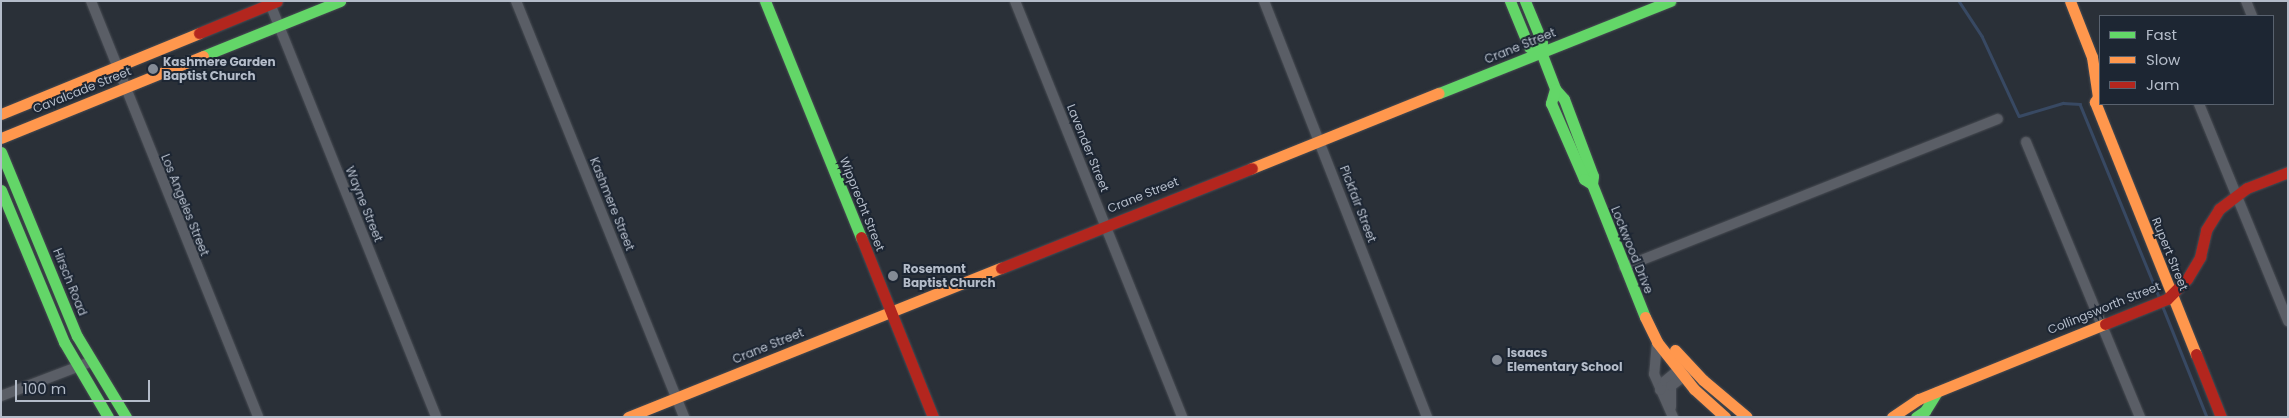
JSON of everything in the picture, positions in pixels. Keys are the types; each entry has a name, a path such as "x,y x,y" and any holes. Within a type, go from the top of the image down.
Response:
{"street":[{"name":"Los Angeles Street","path":"91,1 258,417"},
{"name":"Cavalcade Street","path":"1,138 340,1"},
{"name":"Kashmere Street","path":"516,1 684,417"},
{"name":"Wipprecht Street","path":"765,1 933,417"},
{"name":"Lavender Street","path":"1015,1 1182,417"},
{"name":"Pickfair Street","path":"1264,1 1428,417"},
{"name":"Lockwood Drive","path":"1510,1 1529,47 1541,52"},
{"name":"Lockwood Drive","path":"1525,1 1542,42 1541,52 1555,89 1551,103 1584,180 1592,184 1624,267 1657,342 1685,370 1747,417"},
{"name":"Crane Street","path":"628,417 1106,224 1670,1"},
{"name":"Rupert Street","path":"2070,1 2092,57 2098,96 2095,102 2165,299 2221,417"},
{"path":"2246,1 2252,15"},
{"name":"Cavalcade Street","path":"1,114 272,2"},
{"name":"Wayne Street","path":"272,2 279,26 436,417"},
{"path":"2199,105 2288,321"},
{"path":"1624,267 1998,119"},
{"path":"2026,142 2140,417"},
{"name":"Hirsch Road","path":"1,152 90,362 126,417"},
{"name":"Collingsworth Street","path":"1892,417 1919,399 2165,299 2187,279 2200,257 2206,230 2215,216 2235,195 2288,172"},
{"path":"1,190 77,367 108,417"},
{"name":"Lockwood Drive","path":"1650,324 1685,370 1725,417"},
{"path":"1657,342 1654,368 1660,390 1673,416"},
{"path":"1,396 90,362"},
{"path":"1660,390 1665,380 1685,370"},
{"path":"1673,416 1671,386 1685,370"},
{"path":"1916,417 1925,411 1937,392"}],"waterway":[{"path":"1959,1 1982,36 2019,116 2063,103 2080,104 2159,297"},
{"path":"2163,307 2207,417"}],"traffic: fast":[{"path":"203,56 340,1"},
{"path":"765,1 861,237"},
{"path":"1510,1 1529,47 1541,52"},
{"path":"1525,1 1542,42 1541,52 1555,89 1564,99 1593,176 1592,184 1645,317"},
{"path":"1439,93 1670,1"},
{"path":"1555,89 1551,103 1584,179 1592,184"},
{"path":"1,152 77,336 126,417"},
{"path":"1,190 64,342 108,417"},
{"path":"1916,417 1925,411 1937,392"}],"traffic: slow":[{"path":"2070,1 2092,57 2098,97 2095,102 2196,354"},
{"path":"1,114 199,33"},
{"path":"1,138 203,56"},
{"path":"1252,168 1439,93"},
{"path":"628,417 1001,268"},
{"path":"1645,317 1657,342 1694,389 1725,417"},
{"path":"1892,417 1919,399 2105,324"},
{"path":"1675,350 1703,380 1747,417"}],"traffic: jam":[{"path":"199,33 277,1"},
{"path":"1001,268 1252,168"},
{"path":"2105,324 2167,299 2187,279 2200,257 2206,230 2219,209 2247,188 2288,172"},
{"path":"861,237 933,417"},
{"path":"2196,354 2221,417"}],"place":[{"name":"Kashmere Garden Baptist Church","path":"153,69"},
{"name":"Rosemont Baptist Church","path":"893,276"},
{"name":"Isaacs Elementary School","path":"1497,360"}]}
